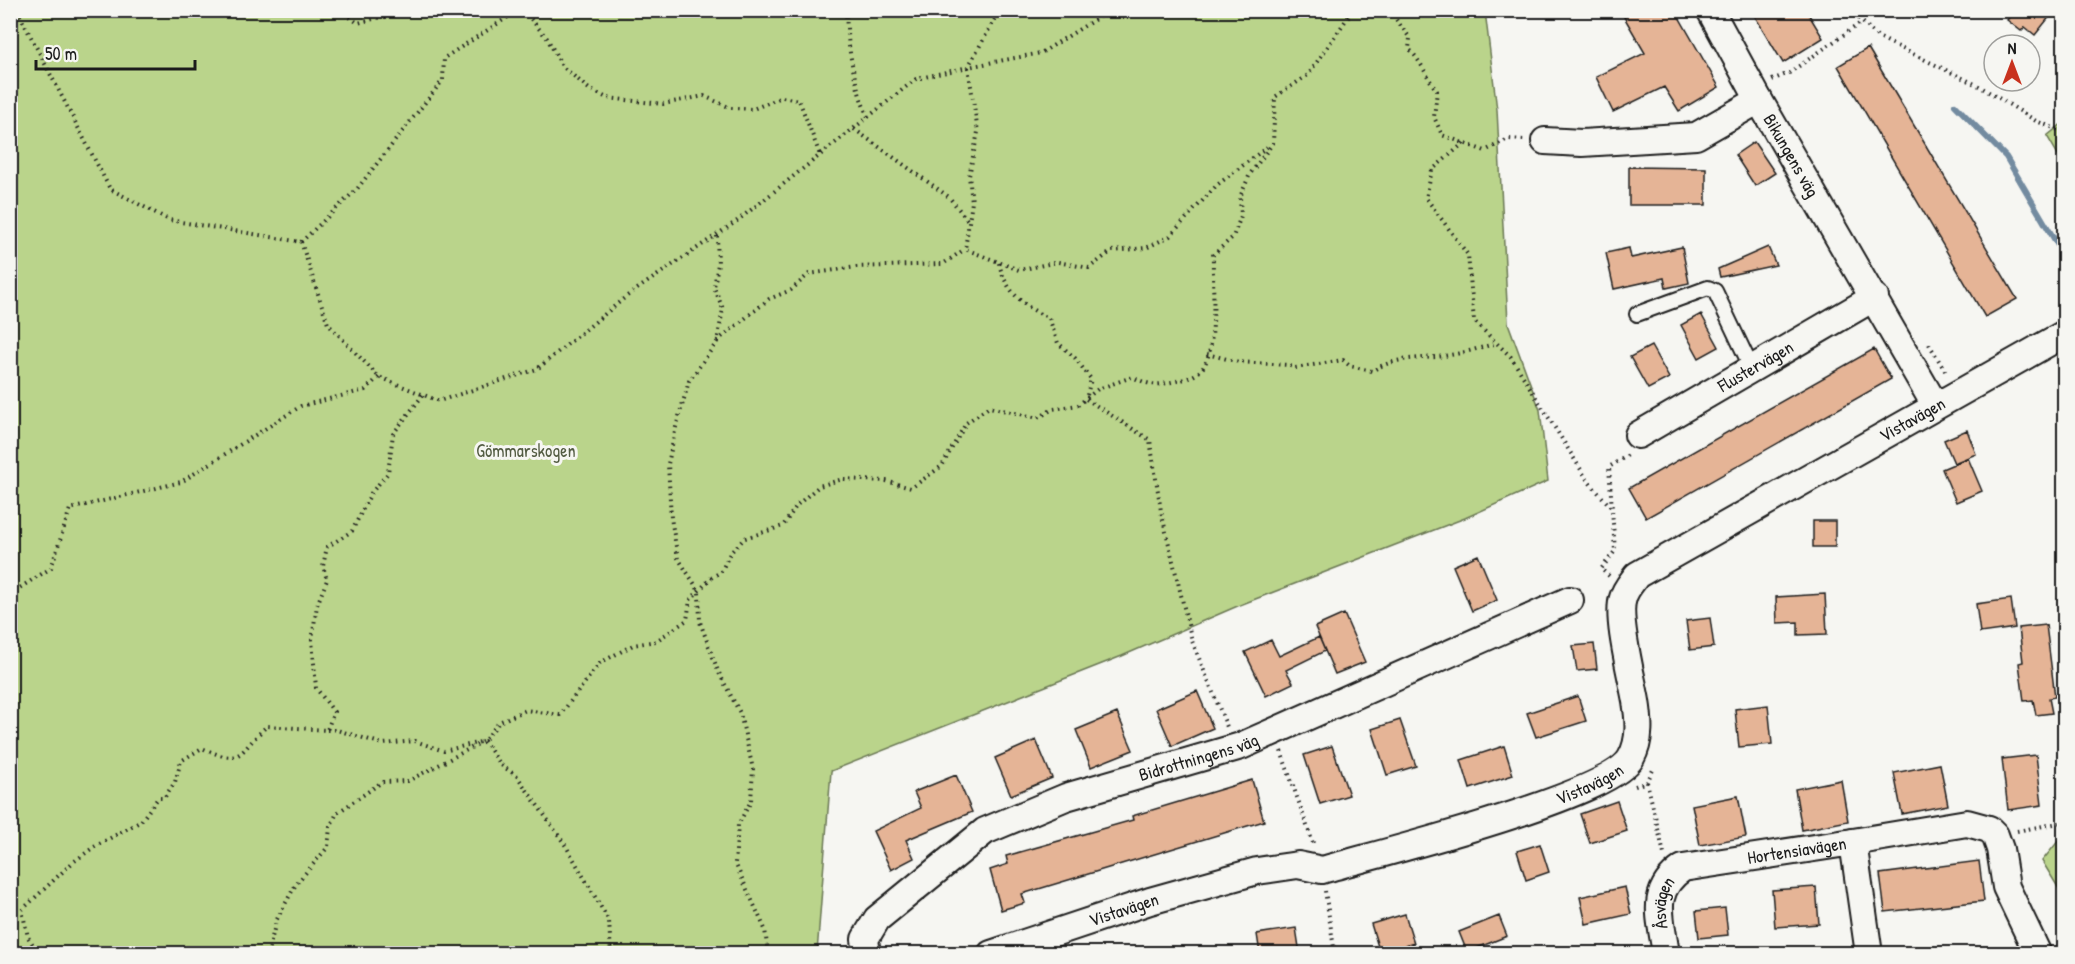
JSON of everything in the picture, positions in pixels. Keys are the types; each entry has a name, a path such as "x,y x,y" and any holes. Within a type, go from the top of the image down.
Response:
{"street":[{"path":"1710,10 1759,99"},
{"name":"Bikungens väg","path":"1545,141 1582,143 1696,136 1759,99 1875,297 1935,405"},
{"name":"Flustervägen","path":"1638,435 1875,297"},
{"name":"Vistavägen","path":"991,954 1150,901 1257,871 1298,864 1322,870 1467,830 1557,799 1617,773 1631,758 1640,727 1622,624 1622,600 1637,575 2064,334"},
{"name":"Bidrottningens väg","path":"867,954 865,939 877,919 985,831 1066,797 1241,746 1570,600"},
{"path":"1853,842 1977,824 1995,835 2000,849 2006,887 2038,954"},
{"name":"Hortensiavägen","path":"1669,877 1683,868 1853,842 1869,954"},
{"name":"Åsvägen","path":"1666,954 1659,904 1661,891 1669,877"}],"lane":[{"path":"1637,314 1708,288 1715,291 1752,369"}],"path":[{"path":"17,10 111,189 169,220 301,242"},
{"path":"340,10 358,23 407,10"},
{"path":"301,242 357,189 443,80 444,58 521,10 547,38 562,66 589,89 607,98 663,104 704,96 731,108 753,109 782,97 799,100 820,155"},
{"path":"846,10 847,35 860,98 868,117"},
{"path":"768,954 765,929 735,863 738,825 752,801 753,769 740,713 718,672 700,622 699,591 678,558 671,518 668,464 689,381 717,342 769,299 791,290 809,274 856,267 944,264 965,249 972,202 969,176 978,132 968,67 1000,10"},
{"path":"301,242 328,324 379,377 439,401 537,369 627,296 717,235 916,79 1041,53 1110,10"},
{"path":"268,954 276,921 296,884 328,847 330,827 337,813 382,783 408,781 484,741 499,722 526,710 560,715 600,663 633,645 656,641 687,620 690,600 721,572 730,553 745,537 783,526 797,505 819,486 843,479 886,481 911,488 942,466 966,423 989,407 1038,418 1053,409 1078,405 1098,389 1132,377 1152,386 1192,377 1204,366 1215,308 1213,255 1233,237 1241,216 1240,197 1250,174 1273,143 1275,97 1308,75 1353,10"},
{"path":"1389,10 1410,38 1409,49 1422,62 1425,75 1437,91 1434,117 1442,135 1485,152 1508,139 1545,141"},
{"path":"1850,10 1878,37 1979,86 2036,121 2064,132"},
{"path":"1776,79 1789,73 1862,22"},
{"path":"854,129 948,197 969,223"},
{"path":"965,249 1019,270 1058,262 1089,268 1112,251 1146,248 1170,236 1217,185 1273,143"},
{"path":"1464,143 1432,170 1426,198 1468,255 1474,321 1511,357 1588,481 1612,507"},
{"path":"717,235 718,264 714,287 723,309 717,342"},
{"path":"999,262 1003,280 1028,309 1049,318 1058,343 1076,358 1091,380 1086,399"},
{"path":"1207,354 1239,362 1288,365 1295,368 1343,360 1350,366 1372,371 1384,364 1412,357 1436,357 1467,352 1497,343"},
{"path":"10,594 51,568 70,509 182,482 301,406 365,390 379,377"},
{"path":"327,730 334,712 316,688 312,639 317,605 327,580 324,566 327,547 352,531 371,493 388,473 393,434 423,395"},
{"path":"1086,399 1150,440 1161,511 1192,641 1223,722 1241,746"},
{"path":"39,954 28,937 22,910 72,863 94,847 141,821 158,798 164,798 175,782 181,761 202,748 226,759 240,756 267,726 337,730 383,744 415,741 444,751 484,741"},
{"path":"1274,731 1322,870 1335,954"},
{"path":"484,741 501,765 518,777 566,846 609,921 611,954"},
{"name":"Åsvägen","path":"1647,782 1669,877"},
{"path":"1995,835 2064,822"}],"green space":[{"name":"Gömmarskogen","path":"10,11 1485,11 1497,110 1508,323 1540,410 1548,481 1465,518 1240,605 1122,656 831,771 817,953 11,953"},
{"path":"2064,122 2064,165 2047,136"},
{"path":"2064,834 2064,897 2042,861"}],"building":[{"path":"1620,10 1675,10 1719,87 1679,111 1664,87 1613,112 1596,77 1645,53"},
{"path":"1751,10 1806,10 1823,38 1783,63"},
{"path":"2005,10 2055,10 2037,33 2032,33 2025,27 2021,31 2007,20 2011,15"},
{"path":"1868,48 2017,299 1985,317 1838,66"},
{"path":"1754,142 1775,173 1755,186 1735,155"},
{"path":"1629,167 1706,168 1706,205 1629,205"},
{"path":"1682,247 1689,283 1666,288 1664,278 1614,289 1606,253 1629,248 1631,258"},
{"path":"1768,247 1776,265 1720,277 1718,269"},
{"path":"1701,314 1719,347 1699,358 1681,325"},
{"path":"1651,346 1669,378 1648,389 1630,357"},
{"path":"1874,349 1891,379 1646,518 1629,488"},
{"path":"1967,430 1976,454 1954,463 1944,440"},
{"path":"1968,458 1982,491 1956,502 1942,469"},
{"path":"1813,521 1835,521 1835,547 1813,547"},
{"path":"1478,555 1497,600 1472,611 1453,566"},
{"path":"1825,594 1827,634 1798,635 1798,622 1777,623 1776,597"},
{"path":"2011,599 2015,628 1980,633 1976,604"},
{"path":"1344,614 1365,662 1335,674 1315,627"},
{"path":"1710,618 1714,647 1690,650 1686,621"},
{"path":"2046,625 2055,697 2049,698 2052,713 2036,715 2033,700 2024,701 2019,663 2023,662 2019,628"},
{"path":"1319,637 1325,651 1286,670 1293,683 1266,696 1245,652 1271,640 1279,656"},
{"path":"1594,644 1597,669 1577,671 1573,646"},
{"path":"1197,691 1213,728 1172,746 1156,709"},
{"path":"1578,696 1586,721 1536,737 1527,713"},
{"path":"1768,705 1772,744 1739,747 1735,709"},
{"path":"1117,713 1133,750 1091,767 1076,730"},
{"path":"1400,720 1416,766 1387,775 1372,729"},
{"path":"1036,740 1052,778 1011,795 995,758"},
{"path":"1332,746 1349,795 1320,804 1304,755"},
{"path":"1504,746 1513,775 1470,789 1461,760"},
{"path":"2036,755 2042,805 2008,810 2002,759"},
{"path":"1940,764 1948,805 1902,814 1894,773"},
{"path":"956,775 972,812 906,840 914,858 891,870 873,831 921,808 914,792"},
{"path":"1252,780 1264,821 1022,894 1025,903 1001,910 990,870 1008,864 1006,856 1133,820 1132,816"},
{"path":"1841,780 1848,821 1802,830 1795,789"},
{"path":"1738,796 1746,837 1700,845 1692,805"},
{"path":"1617,801 1627,831 1590,843 1580,814"},
{"path":"1540,844 1549,872 1526,880 1517,851"},
{"path":"1979,861 1984,901 1885,912 1880,874"},
{"path":"1625,887 1631,914 1586,924 1580,897"},
{"path":"1816,887 1819,924 1775,927 1772,890"},
{"path":"1725,908 1728,935 1699,938 1696,911"},
{"path":"1405,914 1414,943 1380,953 1371,924"},
{"path":"1499,916 1507,936 1467,952 1459,932"},
{"path":"1296,928 1300,954 1260,954 1257,934"}],"waterway":[{"path":"1955,105 2006,157 2063,254"}]}
